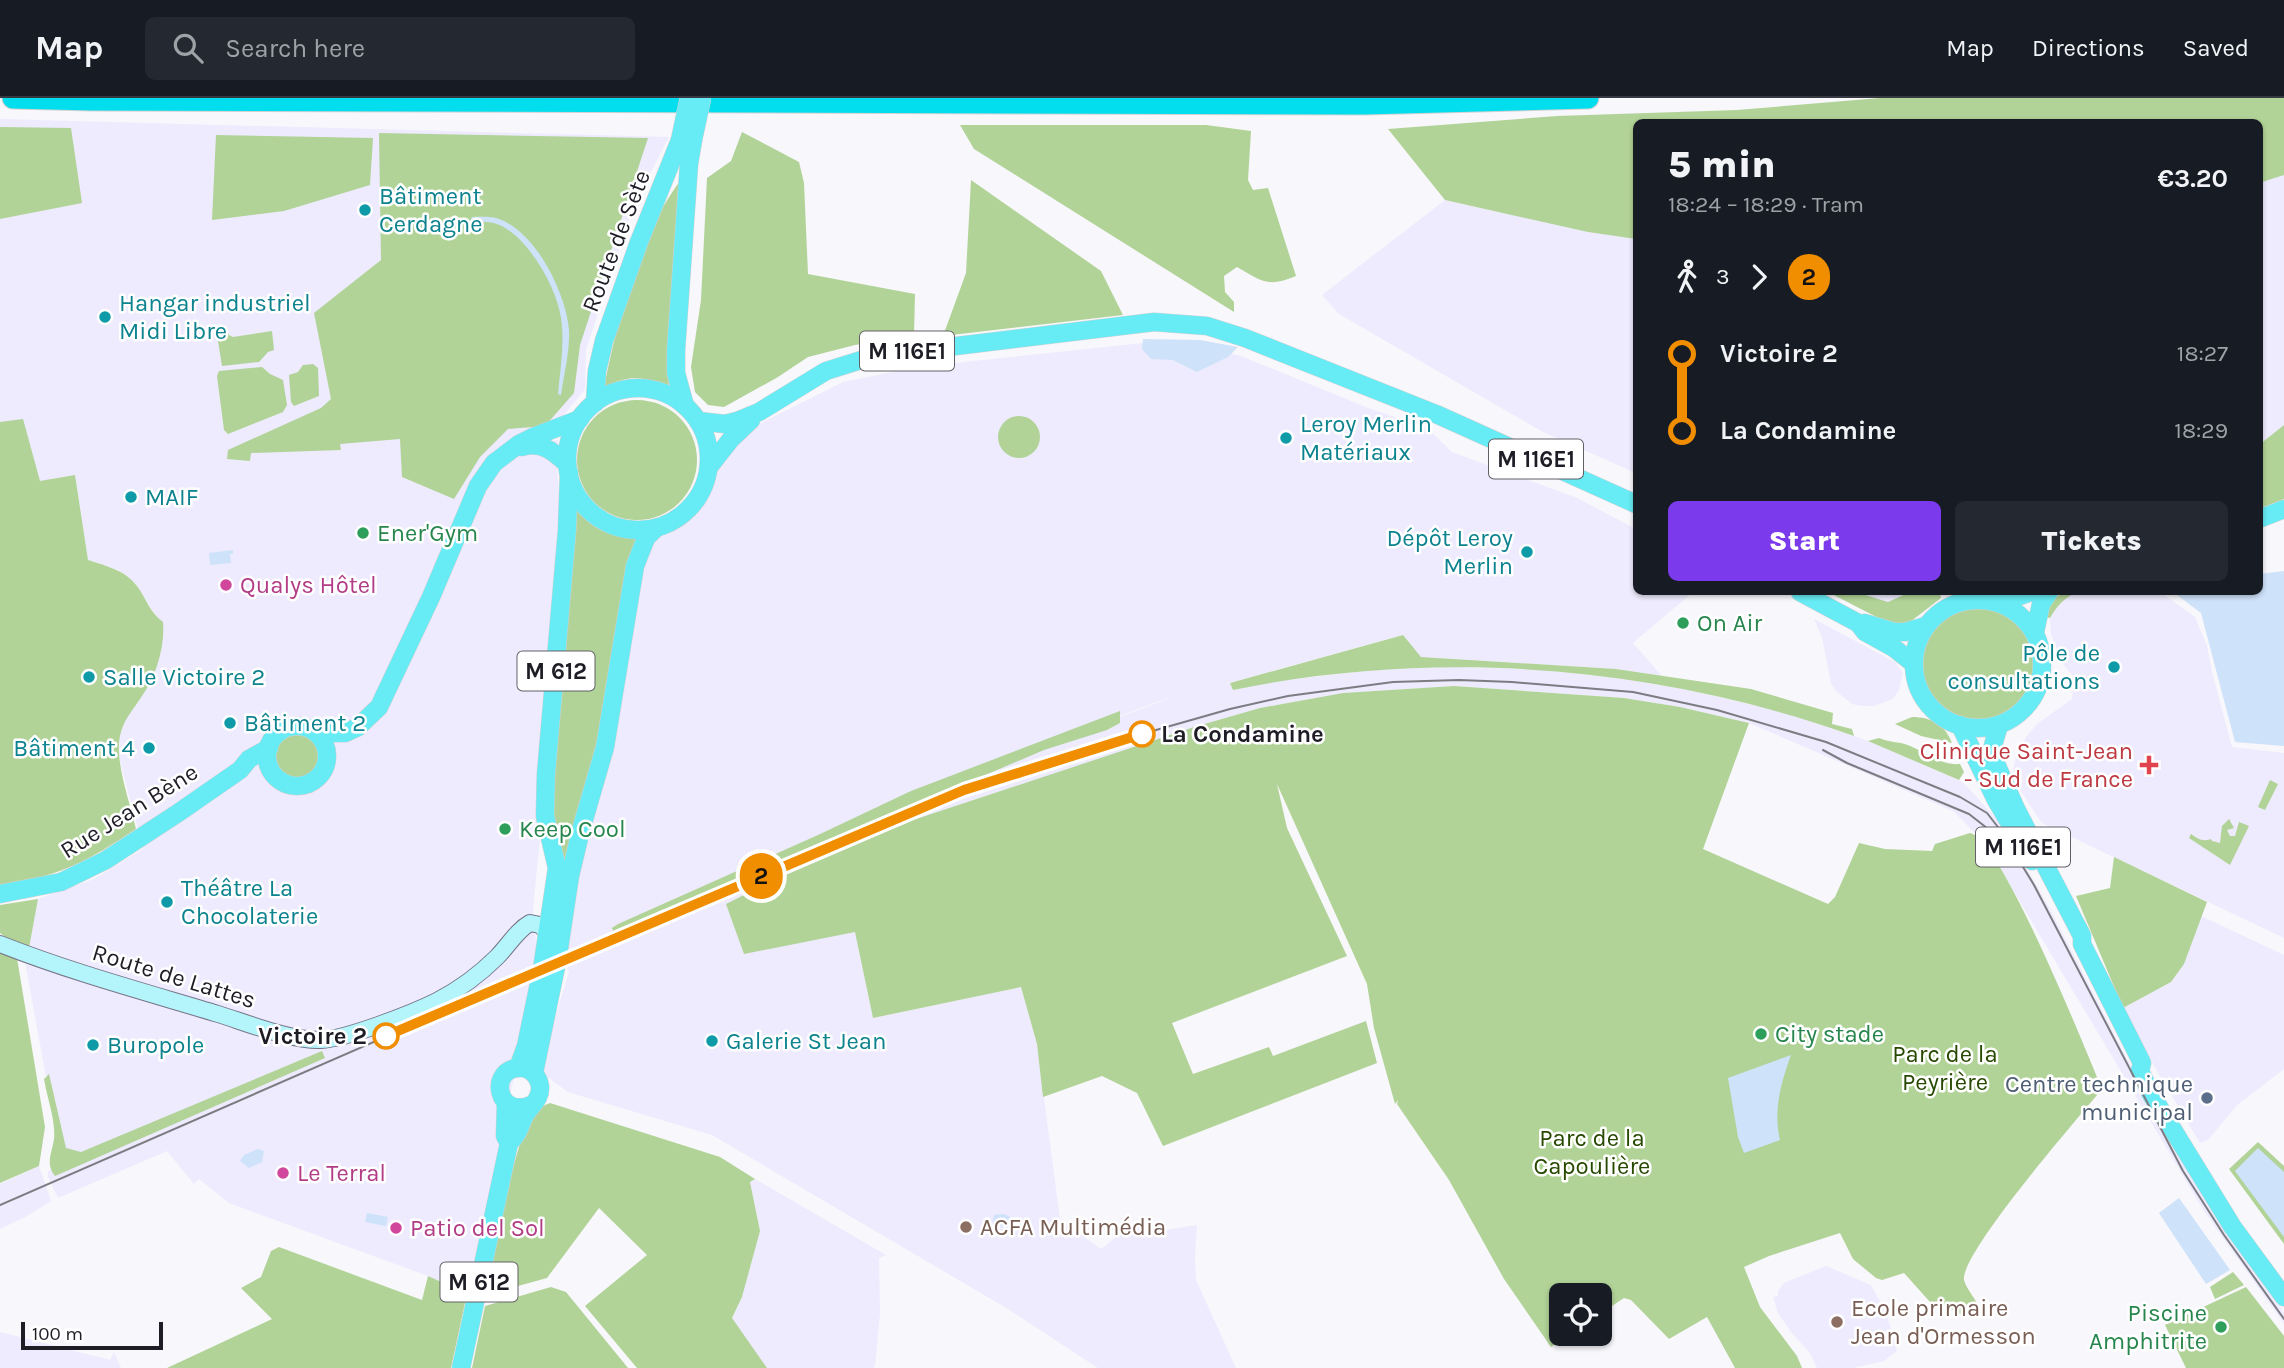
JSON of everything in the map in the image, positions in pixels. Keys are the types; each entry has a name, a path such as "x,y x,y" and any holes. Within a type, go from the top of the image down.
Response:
{"highway":[{"path":"13,98 1350,104 1588,98"}],"main road":[{"name":"Route de Sète","path":"685,406 676,373 676,350 689,164 686,140 689,98"},
{"name":"Route de Sète","path":"595,403 598,363 606,333 639,242 686,140 702,98"},
{"name":"M 116E1","path":"698,421 725,424 759,412 826,371 874,356 1154,321 1208,326 1245,338 1436,414 1633,503"},
{"path":"650,389 669,395 685,406 698,421 709,451 706,480 696,501 679,517 656,528 637,530 618,527 601,519 586,507 575,491 568,469 568,448 580,419 595,403 612,393 650,389"},
{"name":"M 116E1","path":"709,467 731,439 759,412"},
{"path":"316,733 345,733 358,727 379,707 431,597 478,486 494,463 533,437 580,419"},
{"path":"505,454 532,444 546,447 568,469"},
{"name":"M 612","path":"526,1070 526,1046 549,934 557,868 545,816 546,774 567,530 568,469"},
{"path":"2263,517 2284,509"},
{"path":"2263,525 2284,517"},
{"name":"M 612","path":"526,1070 557,962 572,864 605,747 635,566 646,538 656,528"},
{"path":"1806,595 1858,623 1865,632 1894,648 1914,664"},
{"path":"2000,603 2023,595"},
{"path":"2035,632 2041,604 2047,595"},
{"path":"1982,599 2000,603 2014,610 2035,632 2042,650 2041,676 2032,699 2018,715 1999,725 1960,725 1942,717 1926,701 1916,680 1915,650 1926,626 1935,616 1958,603 1982,599"},
{"path":"1858,623 1870,623 1895,632 1926,626"},
{"name":"M 116E1","path":"1960,725 2082,936 2082,944 2142,1063 2149,1066 2196,1162"},
{"name":"M 116E1","path":"1999,725 1992,749 2003,798"},
{"path":"327,755 324,743 316,733 302,726 290,727 275,736 269,748 268,763 272,772 283,782 290,785 308,784 323,771 327,755 345,733"},
{"name":"Rue Jean Bène","path":"0,894 61,881 106,860 269,748"},
{"path":"240,770 272,772"},
{"name":"M 116E1","path":"2142,1063 2140,1071 2151,1094 2196,1162 2259,1245 2283,1293"},
{"path":"526,1070 540,1084 539,1096 531,1105 518,1108 506,1103 501,1094 501,1081 506,1073 526,1070"},
{"name":"M 116E1","path":"2151,1094 2164,1106 2232,1226 2283,1293"},
{"name":"M 612","path":"506,1103 505,1136 509,1143"},
{"name":"M 612","path":"461,1368 509,1143 514,1139 531,1105"}],"street":[{"name":"Route de Lattes","path":"0,944 299,1038 319,1040 358,1031 447,995 488,965 530,923 540,925 549,934"}],"shaded area":[{"path":"0,119 669,137 635,202 586,350 585,389 564,415 521,444 558,440 561,524 550,736 533,909 538,967 468,1289 458,1289 229,1203 199,1179 194,1184 167,1151 58,1198 48,1177 48,1172 61,1159 25,962 38,899 94,879 143,849 119,757 120,734 128,714 140,700 156,616 136,584 118,570 88,560 75,475 0,508"},
{"path":"2284,175 2284,425 2263,442 2263,182"},
{"path":"1445,200 1588,232 1633,239 1633,472 1543,432 1339,314 1322,295"},
{"path":"1143,343 1203,347 1241,356 1368,408 1427,428 1452,452 1577,498 1633,527 1633,595 1689,595 1633,643 1662,676 1616,669 1421,657 1402,635 1210,688 1230,683 1233,690 1264,683 1380,669 1452,667 1535,669 1612,677 1689,690 1789,714 1868,741 1963,782 2000,823 2049,907 2158,1119 2268,1279 2284,1314 2284,1324 2204,1211 1985,843 1953,811 1749,723 1680,707 1624,698 1454,686 1343,693 1260,708 1194,727 913,820 774,880 744,954 855,931 873,1018 1021,987 1037,1044 1060,1220 1101,1249 1134,1223 1146,1233 1197,1225 1196,1280 1236,1368 1098,1368 1008,1309 712,1135 568,1092 543,1074 549,1037 569,972 562,956 640,563 653,538 684,522 700,503 717,467 753,427 843,382 918,367","holes":["1170,698 1054,742 1159,701"]},
{"path":"1866,595 1903,595 1888,602"},
{"name":"Clinique Saint-Jean - Sud de France","path":"2164,595 2195,617 2207,646 2232,747 2284,753 2284,938 2042,823 2016,784 2013,772 2016,757 2026,737 2037,724 2072,699 2074,678 2060,660 2051,634 2050,618 2068,596"},
{"path":"1814,619 1895,662 1903,673 1899,690 1893,699 1874,706 1863,706 1852,704 1836,691 1831,683 1822,637"},
{"path":"2201,916 2284,955 2284,1069 2237,1105 2208,1140 2200,1143 2123,1008 2171,982 2184,964"},
{"path":"39,1166 51,1201 0,1229 0,1184"},
{"path":"755,1179 886,1255 879,1258 880,1313 873,1368 767,1368 732,1319 742,1297 760,1231 750,1182"},
{"name":"Ecole primaire Jean d'Ormesson","path":"1826,1266 1871,1285 1886,1312 1897,1351 1884,1361 1853,1368 1817,1368 1810,1353 1778,1313 1773,1297 1778,1296 1784,1283"},
{"path":"0,1332 110,1360 114,1352 121,1368 0,1368"}],"green space":[{"path":"1880,98 2284,98 2284,175 2263,182 2263,119 1633,119 1633,239 1588,232 1445,200 1388,129 1557,116 1737,110"},
{"path":"960,125 1206,125 1251,131 1248,180 1253,190 1268,188 1296,276 1271,282 1237,267 1224,276 1225,292 1234,302 1234,312 974,149"},
{"path":"0,127 71,128 82,203 0,219"},
{"path":"742,132 799,162 804,183 808,274 915,294 914,336 855,345 808,357 724,407 708,405 695,392 691,367 701,300 707,178 731,161"},
{"path":"379,133 648,138 580,345 574,393 545,426 508,429 480,457 454,499 402,477 400,439 340,444 341,450 251,453 250,461 227,459 228,450 321,408 331,399 314,313 381,260"},
{"path":"216,135 373,138 370,185 284,211 212,220"},
{"path":"971,180 1101,271 1123,315 943,336 966,273"},
{"path":"680,181 667,364 669,386 636,378 604,387 631,280 652,229"},
{"path":"227,330 233,337 272,331 274,350 268,352 259,362 222,366 218,341 219,334"},
{"path":"313,364 318,368 319,396 294,406 291,402 289,375 298,372 303,365"},
{"path":"262,367 283,380 287,405 283,412 228,434 224,430 217,376 219,371"},
{"path":"637,400 660,405 679,418 692,437 697,460 692,483 679,502 660,515 637,520 614,515 595,502 582,483 577,460 582,437 595,418 614,405"},
{"path":"1019,416 1034,422 1040,437 1034,452 1019,458 1004,452 998,437 1004,422"},
{"path":"23,419 40,481 75,475 88,560 127,576 163,622 163,632 155,672 125,722 119,743 121,767 136,829 72,866 21,882 0,885 0,422"},
{"path":"2284,425 2284,499 2263,507 2263,442"},
{"path":"575,502 588,518 602,528 618,535 639,538 607,709 566,865 561,867 551,810"},
{"path":"1834,595 1866,595 1888,602 1903,595 1940,595 1941,598 1910,622 1892,625"},
{"path":"2060,595 2072,595 2061,603 2050,618 2045,617 2053,599"},
{"path":"1978,606 2000,611 2019,623 2031,642 2036,664 2031,686 2019,705 2000,717 1978,722 1956,717 1937,705 1925,686 1920,664 1925,642 1937,623 1956,611"},
{"path":"1403,635 1421,657 1616,669 1751,689 1833,713 1832,724 1852,729 1854,736 1779,712 1702,693 1625,679 1546,671 1468,667 1389,669 1311,677 1233,690 1230,683"},
{"path":"1454,686 1624,698 1680,707 1749,723 1703,849 1828,904 1835,897 1859,843 1885,849 1932,851 1935,844 1970,833 1984,844 2021,906 2042,949 2102,1089 2000,1215 1968,1265 1964,1280 1980,1308 1962,1315 1939,1303 1930,1302 1904,1273 1882,1280 1876,1278 1853,1259 1840,1233 1744,1267 1760,1307 1797,1356 1802,1368 1735,1368 1707,1317 1669,1339 1631,1300 1624,1298 1612,1306 1612,1283 1549,1283 1549,1344 1504,1279 1449,1180 1397,1104 1398,1100 1395,1104 1374,1028 1367,984 1277,784 1287,828 1347,956 1172,1023 1193,1074 1269,1047 1273,1056 1366,1021 1377,1063 1163,1146 1137,1093 1102,1076 1043,1097 1037,1044 1021,987 873,1018 855,932 744,954 726,904 774,880 913,820 1194,727 1260,708 1343,693"},
{"path":"1120,711 1120,723 1107,730 1044,750 614,933 612,928 618,924 911,791"},
{"path":"1912,717 1937,723 1946,731 1952,743 1921,736 1895,724"},
{"path":"297,733 313,740 320,756 313,772 297,779 281,772 274,756 281,740"},
{"path":"1879,738 1909,745 1937,760 1960,764 1964,772 1959,780 1868,741"},
{"path":"2270,780 2278,784 2265,810 2258,807"},
{"path":"2229,819 2234,828 2227,830 2230,836 2235,836 2239,822 2249,826 2230,865 2189,838 2191,834 2201,840 2211,839 2220,843 2222,826"},
{"path":"2114,857 2207,902 2184,964 2171,982 2123,1008 2076,896 2110,888"},
{"path":"38,899 29,948 0,933 0,905"},
{"path":"0,952 17,958 45,1127 39,1166 0,1183"},
{"path":"322,1051 325,1058 55,1176 52,1172 50,1163 54,1125 44,1079 49,1074 66,1148 81,1152"},
{"path":"550,1103 720,1157 755,1179 750,1182 760,1231 742,1297 732,1318 767,1368 637,1368 585,1306 647,1255 599,1208 547,1278 486,1295 520,1143 536,1110"},
{"path":"2258,1142 2284,1166 2284,1244 2229,1169"},
{"path":"279,1247 422,1300 428,1276 457,1289 468,1289 451,1368 167,1368 272,1319 241,1288 261,1277 271,1251"},
{"path":"2233,1272 2244,1285 2215,1299 2210,1287"},
{"path":"551,1287 566,1292 628,1368 472,1368 485,1306"},
{"name":"Piscine Amphitrite","path":"2246,1287 2284,1336 2284,1368 2186,1368 2165,1325"}],"water":[{"path":"472,217 496,218 513,226 537,250 555,282 567,315 569,330 561,395 558,394 562,356 561,318 548,281 533,255 515,235 496,224 469,223"},
{"path":"1143,339 1200,340 1238,347 1228,357 1197,372 1173,360 1151,359 1142,349"},
{"path":"233,550 233,554 230,554 231,563 210,565 209,553"},
{"path":"2284,571 2284,746 2235,742 2201,613 2177,595 2263,595 2263,574"},
{"path":"1791,1055 1779,1097 1777,1118 1780,1140 1744,1153 1738,1137 1728,1078"},
{"path":"2258,1148 2284,1172 2284,1237 2235,1171"},
{"path":"258,1149 264,1151 262,1162 249,1168 240,1161 244,1155"},
{"path":"2179,1198 2230,1270 2206,1284 2159,1213"},
{"path":"367,1213 388,1217 386,1226 365,1222"},
{"path":"1004,1214 1014,1219 1012,1228 993,1222 994,1215"}],"tram line":[{"path":"0,1205 557,962 964,790 1142,734 1288,696 1393,682 1512,682 1633,692 1717,710 1826,742 1960,797 1987,813 2034,885 2183,1171 2224,1235 2284,1319"},
{"name":"2","path":"386,1036 964,790 1142,734"},
{"path":"1823,750 1847,763 1969,814 1992,832"}],"place":[{"name":"Bâtiment Cerdagne","path":"365,210"},
{"name":"Hangar industriel Midi Libre","path":"105,317"},
{"name":"Leroy Merlin Matériaux","path":"1286,438"},
{"name":"MAIF","path":"131,497"},
{"name":"Ener'Gym","path":"363,533"},
{"name":"Dépôt Leroy Merlin","path":"1527,552"},
{"name":"Qualys Hôtel","path":"226,585"},
{"name":"On Air","path":"1683,623"},
{"name":"Pôle de consultations","path":"2114,667"},
{"name":"Salle Victoire 2","path":"89,677"},
{"name":"Bâtiment 2","path":"230,723"},
{"name":"La Condamine","path":"1142,734"},
{"name":"Bâtiment 4","path":"149,748"},
{"name":"Clinique Saint-Jean - Sud de France","path":"2149,765"},
{"name":"Keep Cool","path":"505,829"},
{"name":"Théâtre La Chocolaterie","path":"167,902"},
{"name":"City stade","path":"1761,1034"},
{"name":"Victoire 2","path":"386,1036"},
{"name":"Galerie St Jean","path":"712,1041"},
{"name":"Buropole","path":"93,1045"},
{"name":"Centre technique municipal","path":"2207,1098"},
{"name":"Le Terral","path":"283,1173"},
{"name":"ACFA Multimédia","path":"966,1227"},
{"name":"Patio del Sol","path":"396,1228"},
{"name":"Ecole primaire Jean d'Ormesson","path":"1837,1322"},
{"name":"Piscine Amphitrite","path":"2221,1327"}],"park label":[{"name":"Parc de la Peyrière","path":"1945,1068"},
{"name":"Parc de la Capoulière","path":"1592,1152"}]}
